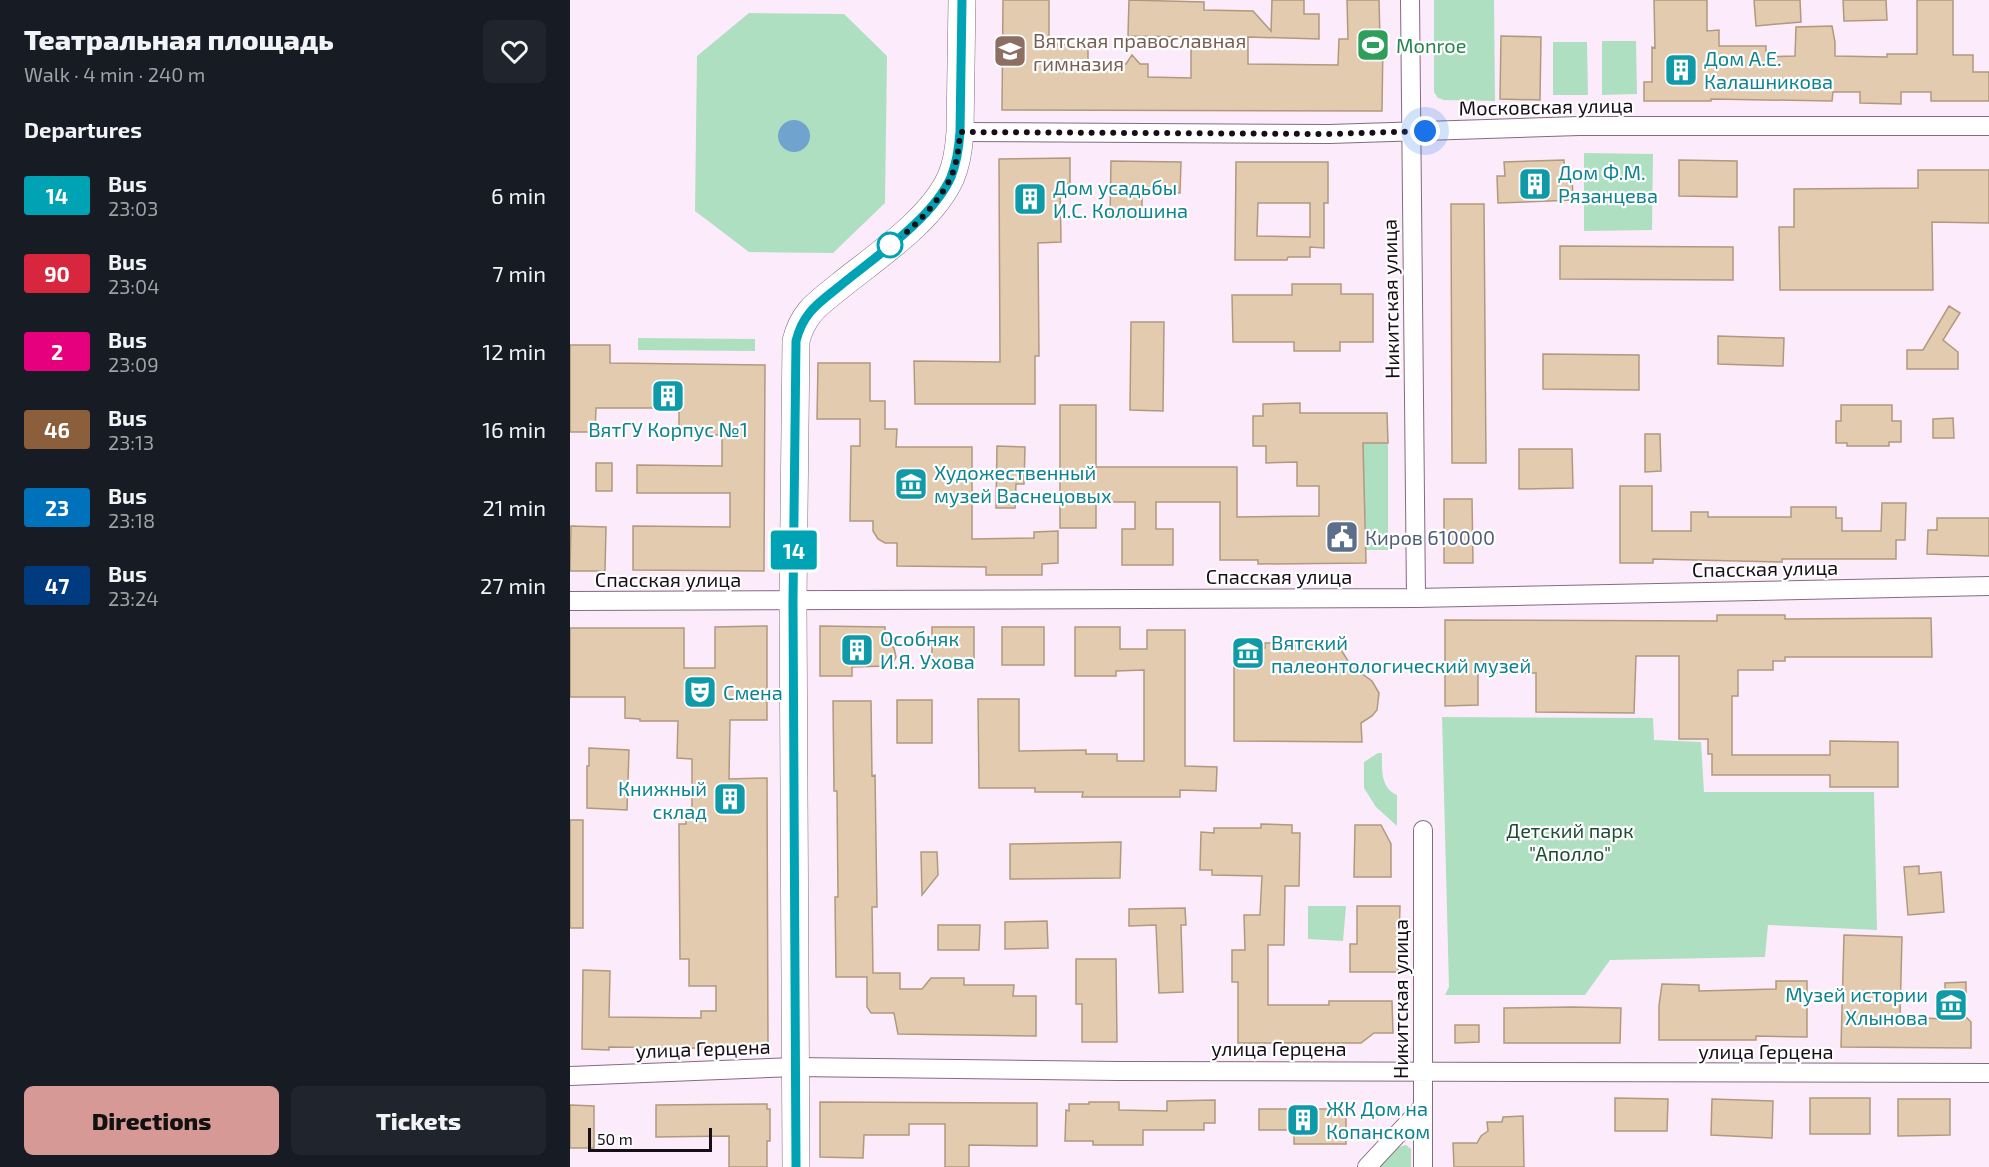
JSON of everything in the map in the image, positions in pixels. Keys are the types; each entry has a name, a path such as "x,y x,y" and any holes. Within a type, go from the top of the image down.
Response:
{"main road":[{"path":"796,1167 793,602 796,341 800,325 812,309 905,233 947,185 955,165 960,132 962,0"}],"street":[{"name":"Никитская улица","path":"1410,0 1416,598"},
{"name":"Московская улица","path":"960,132 1329,134 1579,126 1989,126"},
{"name":"Спасская улица","path":"570,601 1416,598 1989,586"},
{"name":"Никитская улица","path":"1423,830 1423,1167"},
{"name":"улица Герцена","path":"570,1076 795,1067 1118,1071 1989,1073"},
{"path":"1367,1167 1422,1108"}],"green space":[{"path":"1434,0 1494,0 1495,101 1444,100 1438,98 1434,92"},
{"path":"749,13 844,14 887,56 885,203 833,253 749,252 695,211 697,56"},
{"path":"1602,41 1636,41 1637,94 1602,95"},
{"path":"1553,42 1587,42 1588,95 1553,95"},
{"path":"1584,153 1653,154 1652,230 1584,231"},
{"path":"638,338 755,339 755,351 638,350"},
{"path":"1363,443 1388,443 1388,550 1366,550"},
{"name":"Детский парк \"Аполло\"","path":"1442,717 1653,718 1654,740 1701,742 1704,792 1874,792 1877,930 1768,925 1765,957 1610,960 1585,995 1445,995 1449,987"},
{"path":"1382,753 1382,771 1387,788 1397,795 1397,826 1376,807 1364,788 1364,762"},
{"path":"1308,906 1346,906 1343,941 1308,939"},
{"path":"1406,1145 1411,1149 1411,1167 1374,1167 1395,1148"}],"water":[{"path":"794,120 805,125 810,136 805,147 794,152 783,147 778,136 783,125"}],"building":[{"path":"1003,0 1049,0 1049,44 1088,45 1088,63 1126,64 1132,55 1140,64 1148,64 1148,77 1191,78 1191,37 1128,36 1129,0 1204,2 1204,10 1253,11 1271,31 1272,0 1304,0 1304,14 1319,14 1319,39 1248,37 1248,64 1338,65 1339,39 1348,39 1347,0 1379,0 1380,39 1383,39 1382,111 1002,110"},
{"path":"1654,0 1707,0 1707,31 1719,30 1719,46 1766,46 1766,57 1795,56 1796,27 1832,26 1835,56 1887,57 1887,54 1917,54 1917,0 1953,0 1953,55 1973,55 1973,72 1989,72 1989,101 1931,101 1931,92 1901,92 1901,104 1860,103 1860,92 1833,92 1832,101 1711,99 1711,101 1644,101 1644,82 1652,82 1652,47 1655,48"},
{"path":"1754,0 1800,0 1801,22 1756,26"},
{"path":"1843,0 1886,0 1887,20 1844,21"},
{"path":"1501,36 1541,37 1540,100 1500,99"},
{"path":"1070,158 1070,184 1060,184 1061,242 1038,243 1039,356 1035,356 1035,404 915,404 914,361 1000,362 999,159"},
{"name":"Дом Ф.М. Рязанцева","path":"1564,160 1565,174 1572,174 1573,200 1498,203 1497,176 1505,176 1504,162"},
{"path":"1679,160 1737,161 1737,197 1679,196"},
{"path":"1111,161 1181,162 1180,193 1142,193 1142,219 1110,218"},
{"path":"1236,162 1328,162 1328,203 1324,203 1324,248 1310,247 1310,257 1288,257 1287,260 1235,260","holes":["1258,203 1310,203 1310,237 1257,236"]},
{"path":"1918,170 1989,170 1989,223 1932,222 1933,290 1780,290 1779,227 1794,227 1794,189 1918,188"},
{"path":"1451,204 1484,204 1486,463 1452,463"},
{"path":"1560,246 1733,247 1733,280 1560,279"},
{"path":"1292,284 1341,284 1341,294 1373,294 1373,342 1340,342 1340,351 1294,351 1294,342 1233,342 1232,295 1292,295"},
{"path":"1949,306 1960,313 1943,340 1958,352 1958,369 1907,369 1907,350 1923,350"},
{"path":"1131,322 1164,322 1163,411 1130,410"},
{"path":"1718,336 1784,338 1783,366 1718,364"},
{"path":"570,345 610,345 610,363 765,365 764,571 633,570 633,526 730,527 730,493 637,493 637,465 722,466 722,435 679,434 679,408 596,408 595,432 570,432"},
{"path":"1543,354 1639,355 1639,390 1543,389"},
{"name":"Художественный музей Васнецовых","path":"818,363 870,363 870,401 885,401 885,429 897,429 896,447 972,447 972,539 1034,538 1034,532 1058,531 1058,563 1042,564 1042,575 986,575 986,567 897,566 897,543 885,543 878,539 873,531 873,521 850,521 851,446 860,446 860,419 817,419"},
{"path":"1300,403 1300,413 1387,413 1388,443 1363,443 1366,563 1258,564 1258,560 1220,560 1220,502 1156,502 1156,529 1173,529 1173,565 1122,565 1122,529 1135,529 1135,502 1096,502 1096,528 1060,528 1060,405 1096,405 1096,467 1237,467 1237,517 1319,516 1319,486 1297,486 1297,462 1266,463 1266,446 1253,446 1253,416 1263,416 1263,404"},
{"path":"1841,405 1892,405 1892,421 1901,421 1901,442 1889,442 1889,446 1847,446 1847,443 1836,443 1836,421 1841,421"},
{"path":"1953,418 1954,438 1933,438 1933,419"},
{"path":"1645,434 1660,434 1661,471 1645,472"},
{"path":"997,446 1025,447 1024,484 1016,484 1015,508 996,508"},
{"path":"1519,449 1572,449 1573,488 1519,489"},
{"path":"596,463 612,463 612,491 596,491"},
{"path":"1620,486 1652,486 1652,531 1691,531 1691,512 1708,512 1708,517 1791,517 1791,507 1836,507 1836,518 1842,518 1842,531 1881,531 1882,503 1906,503 1905,540 1896,540 1896,559 1782,559 1782,562 1653,559 1653,563 1620,563"},
{"path":"1444,499 1472,499 1473,563 1444,563"},
{"path":"1937,518 1989,518 1989,556 1927,554 1928,530 1937,530"},
{"path":"571,526 606,527 605,571 570,571"},
{"path":"1717,615 1785,615 1785,619 1931,618 1932,657 1785,657 1785,661 1773,661 1773,670 1738,670 1738,696 1732,696 1732,755 1830,755 1830,741 1898,742 1898,787 1830,787 1830,775 1712,775 1712,754 1708,754 1708,739 1679,739 1679,656 1636,656 1634,713 1536,712 1536,673 1478,673 1478,705 1445,706 1445,620 1717,621"},
{"path":"767,626 767,720 730,720 729,779 767,778 768,1049 609,1047 609,1050 582,1049 583,970 610,971 609,1017 701,1018 701,1011 716,1011 716,986 689,986 689,959 680,959 679,824 686,824 686,818 692,818 692,759 677,758 678,721 640,721 640,719 625,718 625,697 570,697 570,628 684,628 684,668 715,668 715,627"},
{"name":"Особняк И.Я. Ухова","path":"820,626 885,627 885,640 894,648 896,657 894,661 885,666 852,667 852,676 820,676"},
{"path":"932,627 974,627 974,667 932,667"},
{"path":"1002,627 1044,627 1044,665 1002,665"},
{"path":"1075,627 1120,627 1120,649 1147,649 1147,630 1185,630 1185,766 1217,767 1216,791 1180,790 1180,797 1082,797 1083,792 1035,792 1035,788 979,788 978,699 1019,699 1019,751 1086,750 1086,754 1117,754 1117,761 1144,761 1144,670 1116,671 1116,676 1075,676"},
{"path":"1265,643 1337,643 1351,666 1372,681 1379,693 1377,710 1361,723 1362,742 1234,741 1234,647 1265,648"},
{"path":"897,700 932,700 932,743 897,743"},
{"path":"833,701 871,701 872,776 875,775 877,907 872,907 873,973 900,973 900,989 922,989 931,978 964,978 964,985 1014,985 1013,996 1036,996 1036,1036 898,1034 894,1013 871,1013 867,1007 867,977 836,977 837,791 834,791"},
{"path":"589,748 629,750 627,810 587,808"},
{"path":"570,820 583,820 583,928 570,928"},
{"path":"1261,824 1292,825 1292,833 1300,833 1299,886 1285,886 1284,945 1268,945 1268,1005 1329,1005 1329,1001 1392,1001 1393,1033 1374,1033 1361,1043 1238,1043 1238,982 1232,982 1232,950 1245,950 1244,915 1260,915 1262,876 1212,875 1212,870 1200,870 1201,832 1214,833 1214,828 1261,828"},
{"path":"1355,825 1381,825 1391,844 1391,877 1354,877"},
{"path":"1121,842 1120,878 1010,879 1010,844"},
{"path":"921,852 937,852 938,875 922,895"},
{"path":"1919,866 1919,874 1941,872 1944,912 1908,915 1904,867"},
{"path":"1357,906 1400,906 1398,972 1350,972 1350,944 1357,944"},
{"path":"1185,908 1186,925 1181,925 1183,992 1159,993 1156,925 1129,926 1129,909"},
{"path":"1047,921 1048,948 1005,949 1005,922"},
{"path":"938,925 980,925 979,950 938,950"},
{"path":"1844,935 1902,937 1900,1017 1945,1019 1945,983 1966,982 1966,1017 1971,1022 1971,1048 1841,1047"},
{"path":"1076,959 1116,959 1117,1042 1082,1042 1082,1004 1076,1004"},
{"path":"1776,981 1807,981 1807,1037 1756,1036 1756,1040 1659,1040 1659,1006 1662,984 1699,985 1699,991 1776,989"},
{"path":"1504,1008 1621,1008 1620,1043 1504,1043"},
{"path":"1455,1025 1479,1025 1479,1042 1455,1043"},
{"path":"1615,1098 1668,1099 1667,1131 1615,1131"},
{"path":"1810,1098 1870,1098 1870,1134 1810,1134"},
{"path":"1712,1099 1773,1101 1772,1138 1711,1135"},
{"path":"1898,1099 1950,1099 1950,1135 1898,1136"},
{"path":"1215,1100 1215,1123 1204,1123 1204,1130 1143,1130 1143,1145 1093,1145 1093,1141 1065,1141 1066,1110 1069,1111 1069,1104 1119,1102 1119,1110 1167,1111 1167,1101"},
{"path":"820,1102 1037,1103 1037,1146 969,1145 969,1167 945,1167 945,1124 909,1124 909,1135 864,1135 863,1158 820,1157"},
{"path":"767,1104 767,1109 770,1109 770,1141 767,1141 767,1167 729,1167 729,1136 656,1137 656,1105"},
{"path":"570,1105 594,1106 594,1148 570,1148"},
{"name":"ЖК Дом на Копанском","path":"1259,1109 1346,1109 1346,1144 1294,1144 1294,1130 1259,1130"},
{"path":"1523,1116 1524,1167 1454,1167 1453,1143 1477,1143 1488,1131 1487,1122 1502,1122 1503,1117"}],"bus line":[{"name":"14","path":"796,1167 793,602 796,341 805,316 905,233 927,211 947,185 955,165 960,132 962,0"}],"place":[{"name":"Monroe","path":"1373,45"},
{"name":"Вятская православная гимназия","path":"1010,51"},
{"name":"Дом А.Е. Калашникова","path":"1681,70"},
{"name":"Дом Ф.М. Рязанцева","path":"1535,184"},
{"name":"Дом усадьбы И.С. Колошина","path":"1030,199"},
{"name":"ВятГУ Корпус №1","path":"668,396"},
{"name":"Художественный музей Васнецовых","path":"911,484"},
{"name":"Киров 610000","path":"1342,537"},
{"name":"Особняк И.Я. Ухова","path":"857,650"},
{"name":"Вятский палеонтологический музей","path":"1248,653"},
{"name":"Смена","path":"700,692"},
{"name":"Книжный склад","path":"730,799"},
{"name":"Музей истории Хлынова","path":"1951,1005"},
{"name":"ЖК Дом на Копанском","path":"1303,1120"}],"route":[{"path":"890,245 927,211 947,185 955,165 960,132 1329,134 1425,131"}]}
